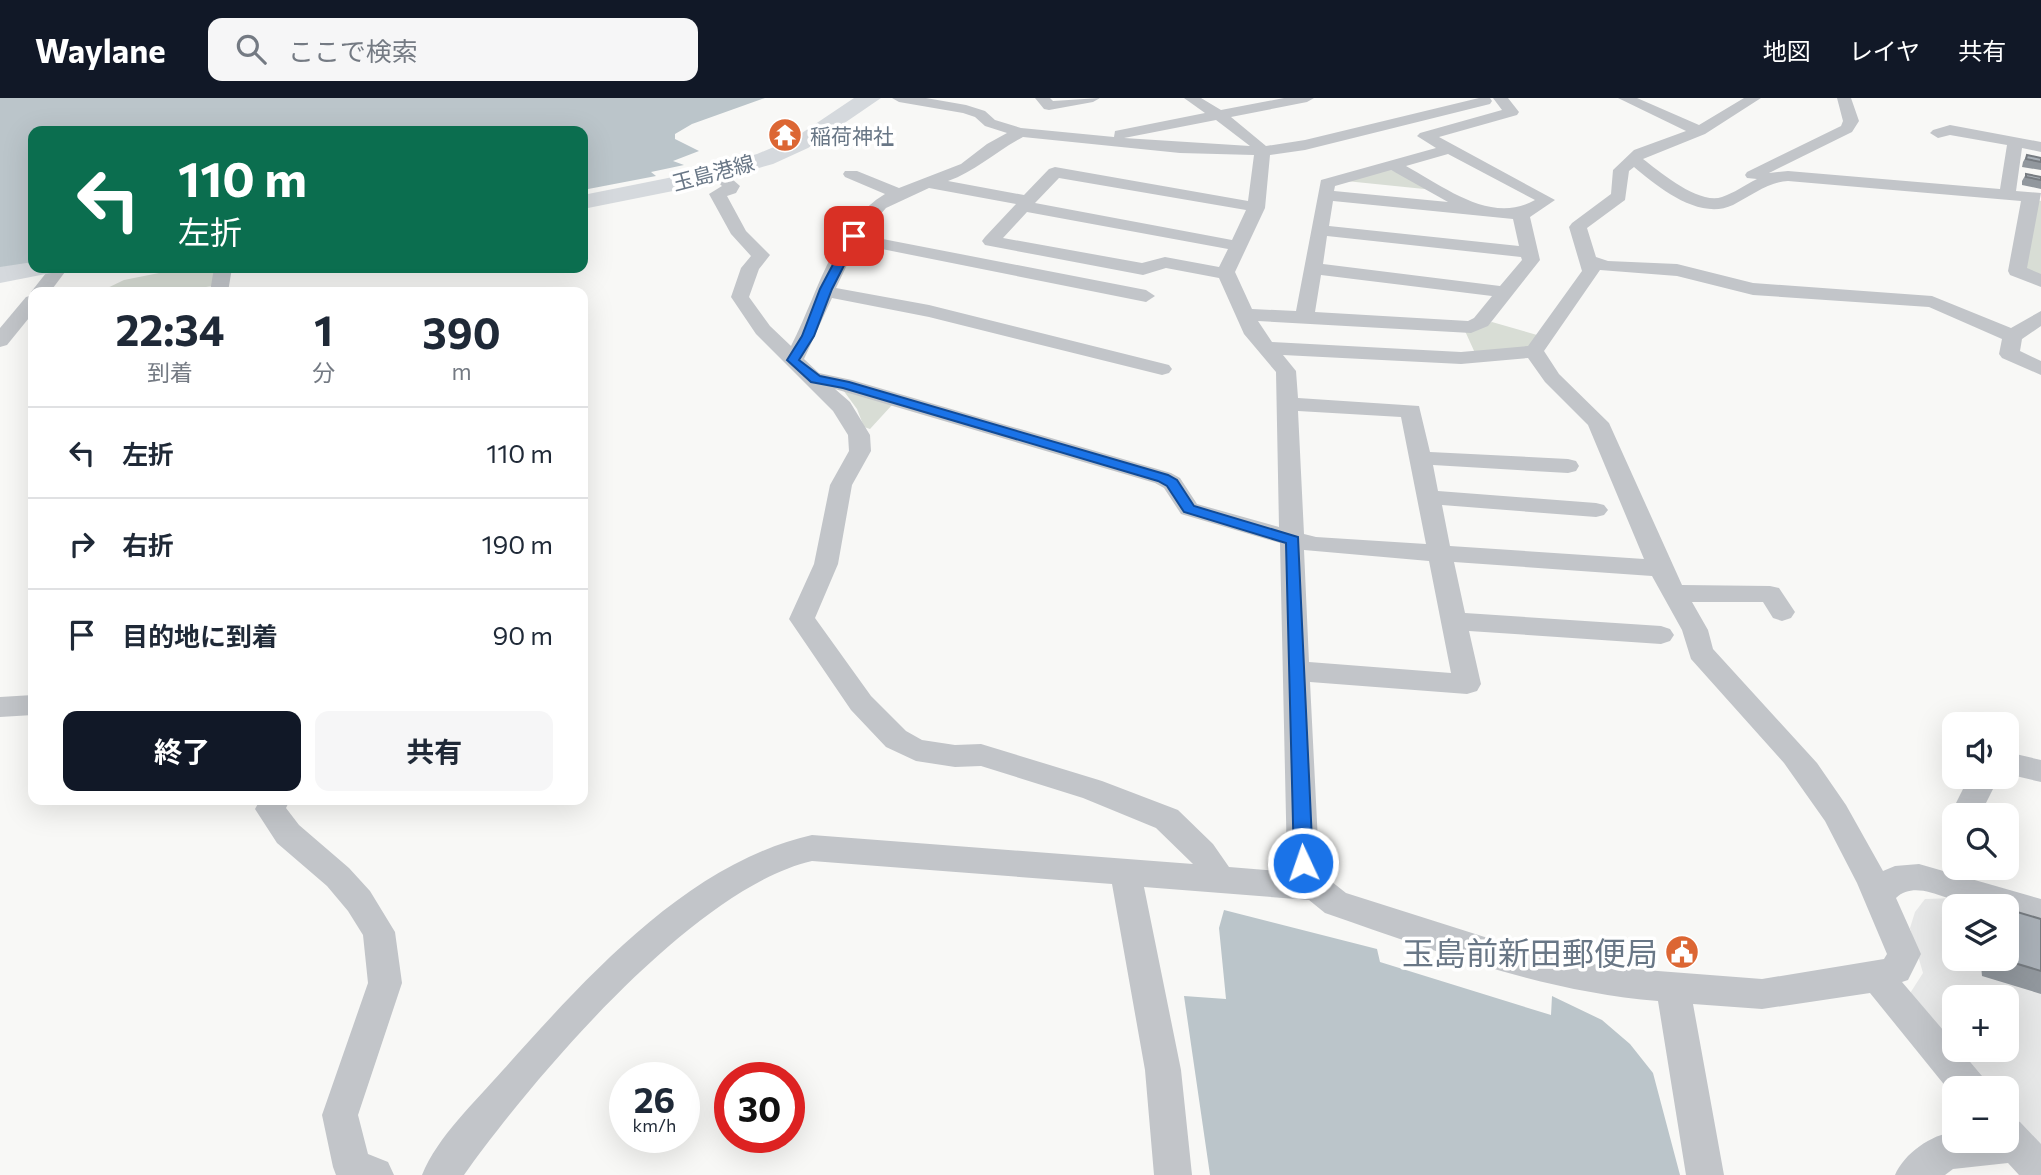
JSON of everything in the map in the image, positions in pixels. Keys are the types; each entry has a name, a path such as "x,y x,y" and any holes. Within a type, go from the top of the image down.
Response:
{"main road":[{"name":"玉島港線","path":"588,201 717,174 791,148 871,98"},
{"path":"0,275 28,270"}],"street":[{"path":"899,98 966,109 980,114 990,123 1020,132 1088,140 1262,151 1305,145 1493,98"},
{"path":"1042,98 1049,106 1093,98"},
{"path":"1191,98 1250,138 1262,151 1256,207 1227,274 1254,334 1269,348 1286,372 1303,863 1316,887 1336,903 1491,953 1606,982 1762,994 1877,977 1896,970 1904,954 1879,893 1807,771 1700,652 1695,630 1660,568 1598,423 1552,378 1534,351"},
{"path":"1088,140 1303,98"},
{"path":"1500,98 1512,112 1425,136 1588,220"},
{"path":"1625,98 1646,101 1700,131"},
{"path":"1269,348 1461,358 1534,351 1591,271 1578,227 1619,196 1621,170 1640,153 1700,131 1754,98"},
{"path":"1705,203 1785,158 1847,130 1851,121 1844,98"},
{"path":"1938,133 1950,130 2041,147"},
{"path":"793,360 808,336 825,291 853,238 870,213 900,194 971,166 995,145 1020,132"},
{"path":"2007,195 2015,142"},
{"path":"1305,317 1327,183 1449,149"},
{"path":"1634,159 1694,199 1705,203 1723,204 1773,177 1788,176 2036,197 2017,271 2041,281"},
{"path":"1393,165 1475,211"},
{"path":"1227,274 1165,262 1143,269 991,241 1055,172 1256,207"},
{"path":"2010,172 2029,175"},
{"path":"851,173 900,194"},
{"path":"717,174 732,186 717,194 739,238 761,255 750,268 740,297 763,330 816,379 851,420 859,435 860,452 841,485 827,564 802,619 861,703 896,739 916,750 955,756 981,755 1092,789 1167,819 1202,853 1220,879"},
{"path":"926,183 1238,246"},
{"path":"1325,195 1521,215 1547,200"},
{"path":"1245,314 1471,327 1481,322 1531,260 1521,215"},
{"path":"1320,230 1530,253"},
{"path":"853,238 1146,296"},
{"path":"1590,261 1606,266 1677,270 1753,289 1931,302 2013,335"},
{"path":"1313,268 1506,292"},
{"path":"44,287 56,273"},
{"path":"825,291 929,311 1162,369"},
{"path":"0,341 28,307"},
{"path":"2041,317 2013,335 2009,354 2041,369"},
{"path":"816,379 845,384 1163,478 1172,483 1189,509 1293,541 1315,545 1660,568"},
{"path":"1287,404 1411,411 1467,684 1297,671"},
{"path":"1420,458 1568,466"},
{"path":"1428,497 1595,510"},
{"path":"1674,593 1770,594 1782,612"},
{"path":"1454,621 1661,635"},
{"path":"0,707 28,705"},
{"path":"2019,765 2041,771"},
{"path":"272,805 270,809 288,834 338,877 359,901 379,932 385,983 340,1115 352,1167 375,1175"},
{"path":"441,1175 467,1138 586,1003 660,933 709,895 783,855 812,848 1316,887"},
{"path":"1126,873 1163,1070 1173,1175"},
{"path":"1879,893 1895,879 1919,877 2041,913"},
{"path":"1877,977 1959,1076"},
{"path":"1673,989 1705,1175"},
{"path":"2019,1148 2041,1171"},
{"path":"1914,1175 1943,1153"}],"shaded area":[{"path":"0,98 765,98 692,124 675,134 675,139 699,151 673,161 684,165 651,172 656,176 588,189 588,126 28,126 28,266 0,271"},
{"path":"1389,169 1434,190 1346,181"},
{"path":"2036,200 2041,201 2041,276 2026,270"},
{"path":"159,273 214,273 213,286 206,287 109,287 124,280"},
{"path":"1492,322 1537,335 1529,350 1475,353 1465,331"},
{"path":"843,390 892,405 870,429 864,427 857,409"},
{"path":"1942,898 1942,971 2019,971 2019,946 2041,923 2041,1145 2019,1128 2019,1076 1972,1076 1960,1062 2019,1062 2019,985 1942,985 1942,1040 1907,998 1923,973 1910,928 1915,912 1925,899"},
{"path":"1224,910 1377,949 1380,962 1551,1015 1552,996 1602,1020 1630,1044 1653,1073 1680,1175 1210,1175 1184,996 1226,999 1219,928"}],"building":[{"path":"2027,155 2041,158 2041,162 2026,159"},
{"path":"2026,174 2041,177 2041,180 2026,177"},
{"path":"2019,913 2041,919 2041,971 2019,964"}],"place":[{"name":"稲荷神社","path":"785,135"},
{"name":"玉島前新田郵便局","path":"1682,952"}],"route":[{"path":"854,236 826,289 808,336 793,360 816,379 845,384 1163,478 1172,483 1189,509 1293,541 1303,863"}]}
